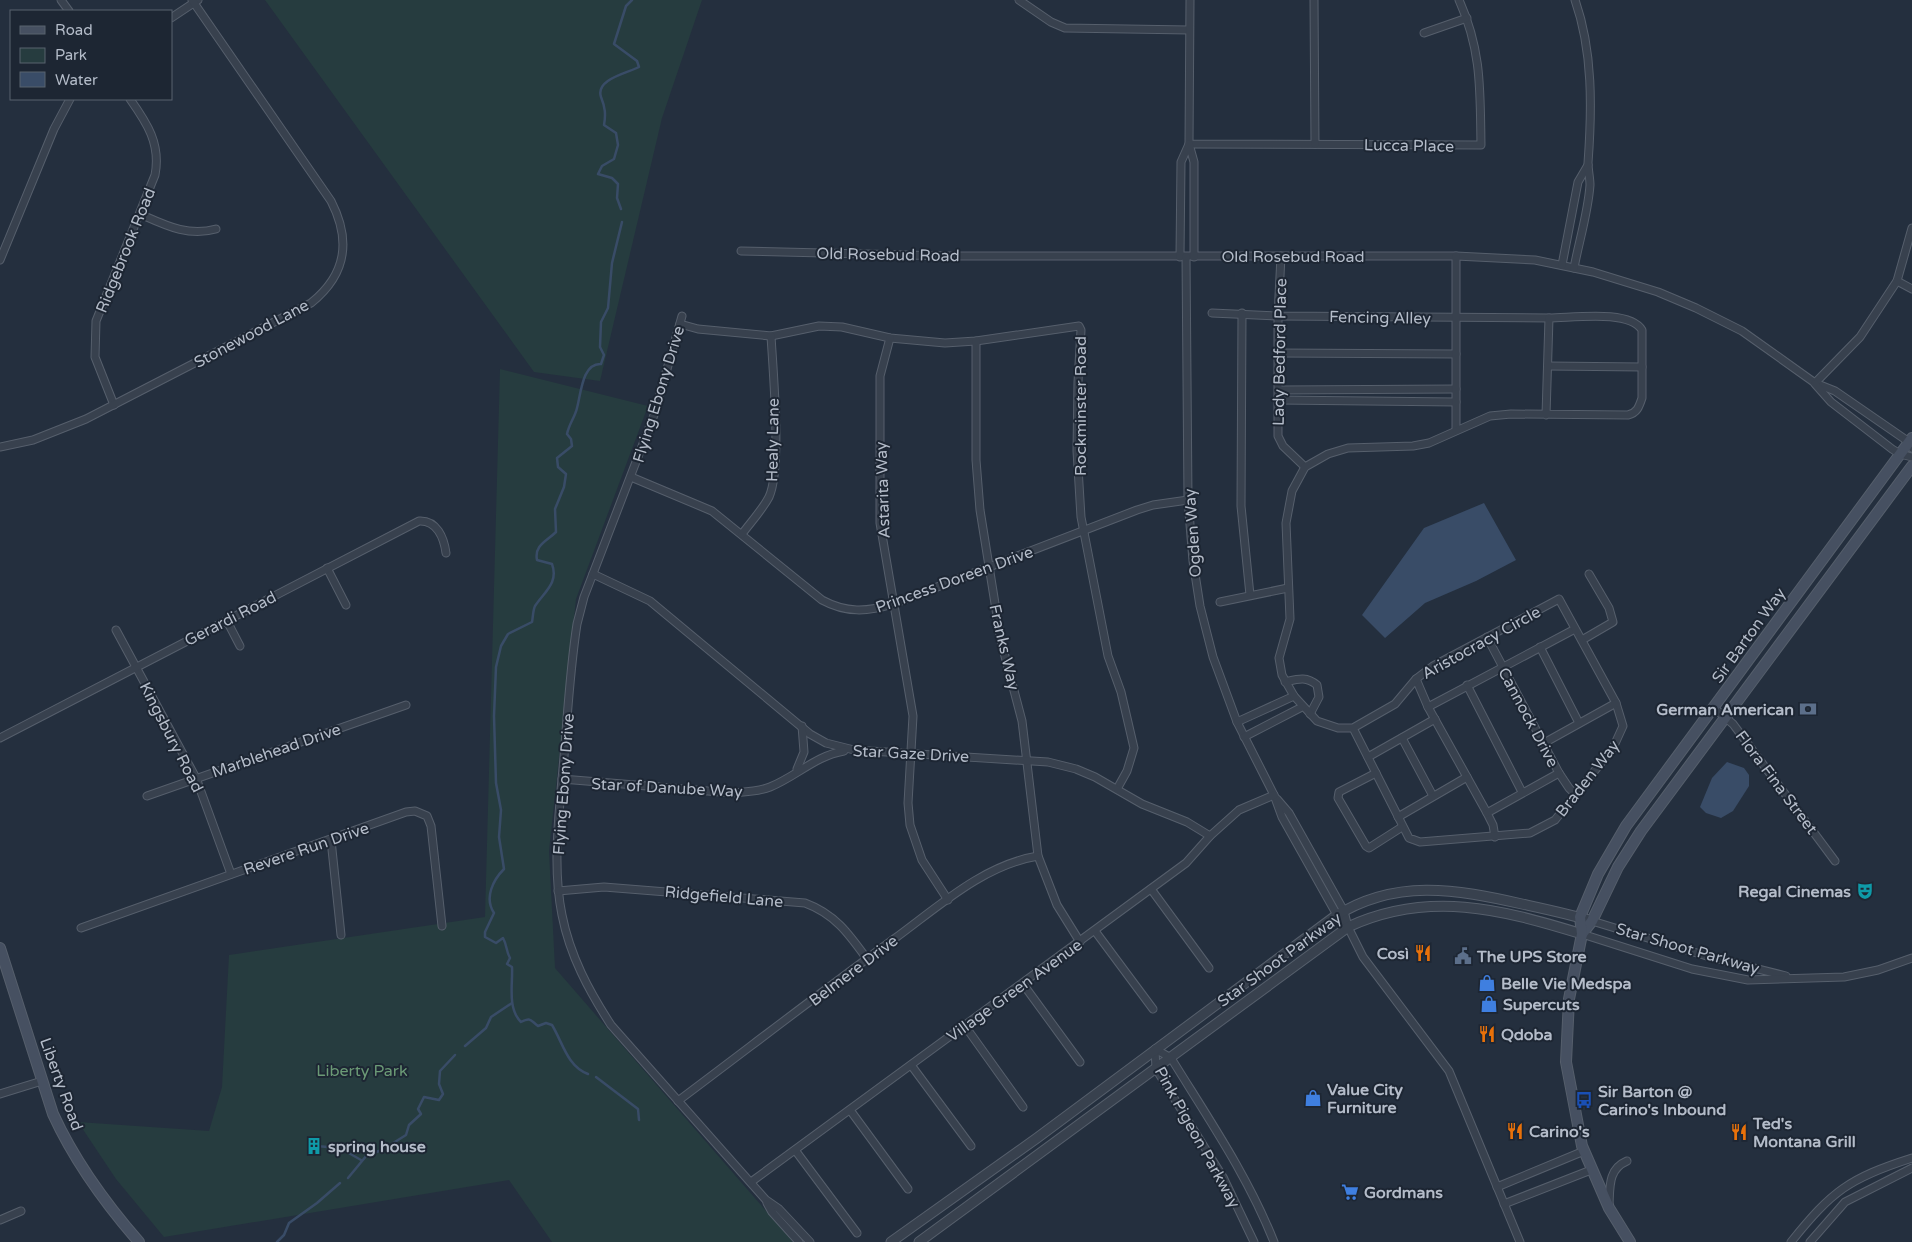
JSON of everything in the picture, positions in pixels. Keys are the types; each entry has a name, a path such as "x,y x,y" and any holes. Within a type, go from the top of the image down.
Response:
{"main road":[{"name":"Sir Barton Way","path":"1630,1242 1609,1208 1584,1151 1576,1119 1566,1054 1569,999 1582,934 1580,917 1586,900 1611,849 1900,454 1911,443"},
{"name":"Sir Barton Way","path":"1582,934 1592,921 1629,848 1912,466"},
{"name":"Liberty Road","path":"0,948 53,1114 75,1158 101,1196 139,1242"}],"street":[{"path":"1019,0 1051,22 1064,28 1189,30"},
{"path":"1187,257 1194,162 1188,144 1190,0"},
{"path":"1314,0 1314,144"},
{"name":"Lucca Place","path":"1188,144 1481,145 1479,62 1467,18 1459,0"},
{"path":"1574,268 1590,184 1588,165 1591,136 1591,92 1586,46 1575,0"},
{"path":"172,17 194,1"},
{"name":"Stonewood Lane","path":"0,447 33,440 56,432 114,405 311,303 330,284 342,260 343,227 331,201 194,1"},
{"path":"1424,33 1467,18"},
{"path":"0,260 54,129 69,100"},
{"name":"Ridgebrook Road","path":"114,405 97,365 94,334 101,307 140,214 155,175 158,161 157,149 149,128 131,100"},
{"path":"1187,257 1181,162 1188,144"},
{"path":"1562,265 1578,182 1588,165"},
{"path":"140,214 182,231 194,233 216,229"},
{"path":"1815,383 1860,337 1897,281 1912,228"},
{"name":"Old Rosebud Road","path":"741,251 948,256 1456,256 1500,257 1562,265 1625,281 1696,308 1742,331 1815,383 1835,391 1911,443"},
{"name":"Lady Bedford Place","path":"1281,256 1278,316 1278,436 1283,446 1305,467"},
{"path":"1456,256 1456,430"},
{"name":"Ogden Way","path":"1187,257 1188,500 1193,561 1200,606 1213,656 1244,737 1274,795 1289,813 1363,956 1449,1071 1520,1242"},
{"path":"1897,281 1912,289"},
{"name":"Fencing Alley","path":"1212,313 1278,316 1549,318"},
{"path":"1242,313 1241,506 1250,595"},
{"name":"Flying Ebony Drive","path":"682,316 654,415 632,477 593,574 577,624 562,779 558,841 558,891 568,939 584,980 612,1025 766,1200 779,1210 810,1242"},
{"path":"1353,728 1330,727 1317,721 1302,707 1294,696 1285,682 1280,667 1279,658 1290,619 1286,523 1292,491 1305,467 1328,454 1348,448 1413,446 1442,439 1456,430 1490,416 1633,414 1640,405 1642,398 1642,330 1632,320 1613,317 1549,318 1546,415"},
{"name":"Rockminster Road","path":"680,324 698,329 771,336 819,326 842,327 890,338 945,343 976,341 1073,326 1078,326 1082,330 1078,382 1078,451 1084,531 1108,656 1121,692 1134,748 1127,771 1117,790"},
{"name":"Healy Lane","path":"742,534 762,507 772,485 774,461 771,336"},
{"name":"Astarita Way","path":"890,338 880,376 880,523 913,716 908,803 913,838 922,860 948,900"},
{"name":"Franks Way","path":"976,341 976,460 980,510 1001,641 1022,721 1025,760 1038,856 1057,905 1080,942"},
{"path":"1279,353 1456,354"},
{"path":"1548,366 1642,367"},
{"name":"Old Rosebud Road","path":"1815,383 1831,402 1900,454 1912,456"},
{"path":"1279,390 1456,389"},
{"path":"1278,400 1456,402"},
{"name":"Princess Doreen Drive","path":"632,477 712,511 811,592 830,604 855,611 871,610 893,604 1153,505 1188,500"},
{"name":"Gerardi Road","path":"0,738 419,521 425,521 439,530 444,539 446,553"},
{"path":"327,568 346,605"},
{"name":"Star Gaze Drive","path":"593,574 650,601 802,726 826,743 850,750 1025,760 1048,762 1076,768 1142,804 1187,822 1210,836"},
{"path":"1582,640 1614,622 1609,608 1589,574"},
{"path":"1220,602 1288,588"},
{"name":"Braden Way","path":"1353,728 1409,838 1420,842 1530,833 1555,820 1613,748 1623,726 1616,703 1559,599"},
{"name":"Aristocracy Circle","path":"1353,728 1395,704 1416,679 1433,666 1559,599"},
{"path":"227,620 240,646"},
{"path":"1428,708 1467,685 1575,629"},
{"name":"Kingsbury Road","path":"116,630 196,778 231,874"},
{"name":"Cannock Drive","path":"1487,637 1559,773 1576,795"},
{"path":"1540,647 1579,723"},
{"path":"1285,682 1300,678 1310,680 1317,686 1319,697 1310,714"},
{"path":"1416,679 1428,708 1487,813 1493,826 1495,837"},
{"path":"1467,685 1522,792"},
{"path":"1237,722 1294,696"},
{"path":"1544,743 1616,703"},
{"name":"Marblehead Drive","path":"147,796 406,705"},
{"path":"1244,737 1302,707"},
{"name":"Flora Fina Street","path":"1714,708 1725,716 1750,746 1835,861"},
{"path":"1368,757 1435,719"},
{"path":"796,771 804,752 802,726"},
{"path":"1402,738 1434,796"},
{"name":"Star of Danube Way","path":"562,779 722,792 749,792 771,786 818,758 850,750"},
{"path":"1376,773 1339,792 1338,798 1369,848 1402,827"},
{"path":"1487,813 1559,773"},
{"path":"1398,817 1467,778"},
{"name":"Village Green Avenue","path":"751,1182 1186,863 1210,836 1240,810 1274,795"},
{"name":"Revere Run Drive","path":"81,928 406,812 415,811 427,816 431,826 442,926"},
{"path":"331,840 341,935"},
{"name":"Belmere Drive","path":"678,1101 948,900 1000,866 1038,856"},
{"name":"Ridgefield Lane","path":"558,891 604,887 805,903 835,919 867,959"},
{"path":"1151,889 1209,968"},
{"name":"Star Shoot Parkway","path":"891,1242 1340,913 1395,894 1440,889 1470,892 1580,917 1710,957 1789,977"},
{"name":"Star Shoot Parkway","path":"919,1242 1348,927 1400,908 1450,906 1495,912 1582,934 1718,975 1748,980 1848,976 1878,970 1912,958"},
{"path":"1095,930 1153,1008"},
{"path":"1023,984 1080,1062"},
{"path":"964,1026 1023,1107"},
{"name":"Pink Pigeon Parkway","path":"1155,1049 1171,1058 1234,1158 1262,1213 1274,1242"},
{"name":"Pink Pigeon Parkway","path":"1155,1049 1156,1069 1223,1177 1254,1242"},
{"path":"911,1065 971,1146"},
{"path":"0,1094 42,1081"},
{"path":"850,1110 908,1189"},
{"path":"795,1150 857,1233"},
{"path":"1498,1188 1584,1151"},
{"path":"1791,1242 1819,1208 1844,1186 1858,1178 1912,1158"},
{"path":"1609,1208 1613,1173 1618,1165 1627,1161"},
{"path":"1810,1242 1845,1202 1912,1168"},
{"path":"1504,1204 1591,1170"},
{"name":"Flying Ebony Drive","path":"766,1200 772,1212 798,1242"},
{"path":"0,1220 21,1211"}],"green space":[{"path":"265,0 702,0 662,118 600,381 534,372"},
{"name":"Liberty Park","path":"500,369 648,406 576,599 549,851 555,968 793,1242 552,1242 509,1180 164,1237 116,1179 78,1122 209,1131 222,1087 229,955 485,917"}],"water":[{"path":"1484,503 1516,560 1476,581 1425,603 1385,638 1362,615 1424,528"},
{"path":"1727,762 1744,768 1749,775 1749,786 1733,811 1721,818 1706,813 1700,807 1712,778"}],"waterway":[{"path":"621,209 617,198 618,184 612,178 598,174 602,166 614,159 618,145 616,133 604,125 605,111 600,91 607,81 639,67 637,61 614,44 626,6 632,0"},
{"path":"588,1074 575,1066 570,1060 552,1025 546,1023 538,1026 529,1019 521,1022 512,1003 512,967 507,964 510,958 503,938 496,943 485,937 485,932 494,913 490,901 491,890 496,878 504,869 499,837 501,810 496,783 494,716 496,667 501,646 508,634 532,622 535,606 550,587 554,577 552,564 537,560 537,551 556,532 555,509 564,487 566,474 558,467 557,458 572,446 571,439 567,434 576,411 583,380 590,368 601,364 604,355 600,347 601,322 608,308 612,263 622,222"},
{"path":"465,1046 486,1028 491,1017 512,1003"},
{"path":"348,1178 367,1155 382,1150 406,1135 409,1125 421,1114 418,1109 424,1097 439,1100 443,1094 439,1084 440,1071 455,1055"},
{"path":"596,1077 638,1109 639,1120"},
{"path":"316,1146 340,1148 361,1160"},
{"path":"277,1242 284,1235 289,1223 317,1203 340,1183"}],"place":[{"name":"German American","path":"1808,709"},
{"name":"Regal Cinemas","path":"1865,891"},
{"name":"Così","path":"1423,953"},
{"name":"The UPS Store","path":"1463,956"},
{"name":"Belle Vie Medspa","path":"1487,983"},
{"name":"Supercuts","path":"1489,1004"},
{"name":"Qdoba","path":"1487,1034"},
{"name":"Value City Furniture","path":"1313,1098"},
{"name":"Sir Barton @ Carino's Inbound","path":"1584,1100"},
{"name":"Carino's","path":"1515,1131"},
{"name":"Ted's Montana Grill","path":"1739,1132"},
{"name":"spring house","path":"314,1146"},
{"name":"Gordmans","path":"1350,1192"}]}
